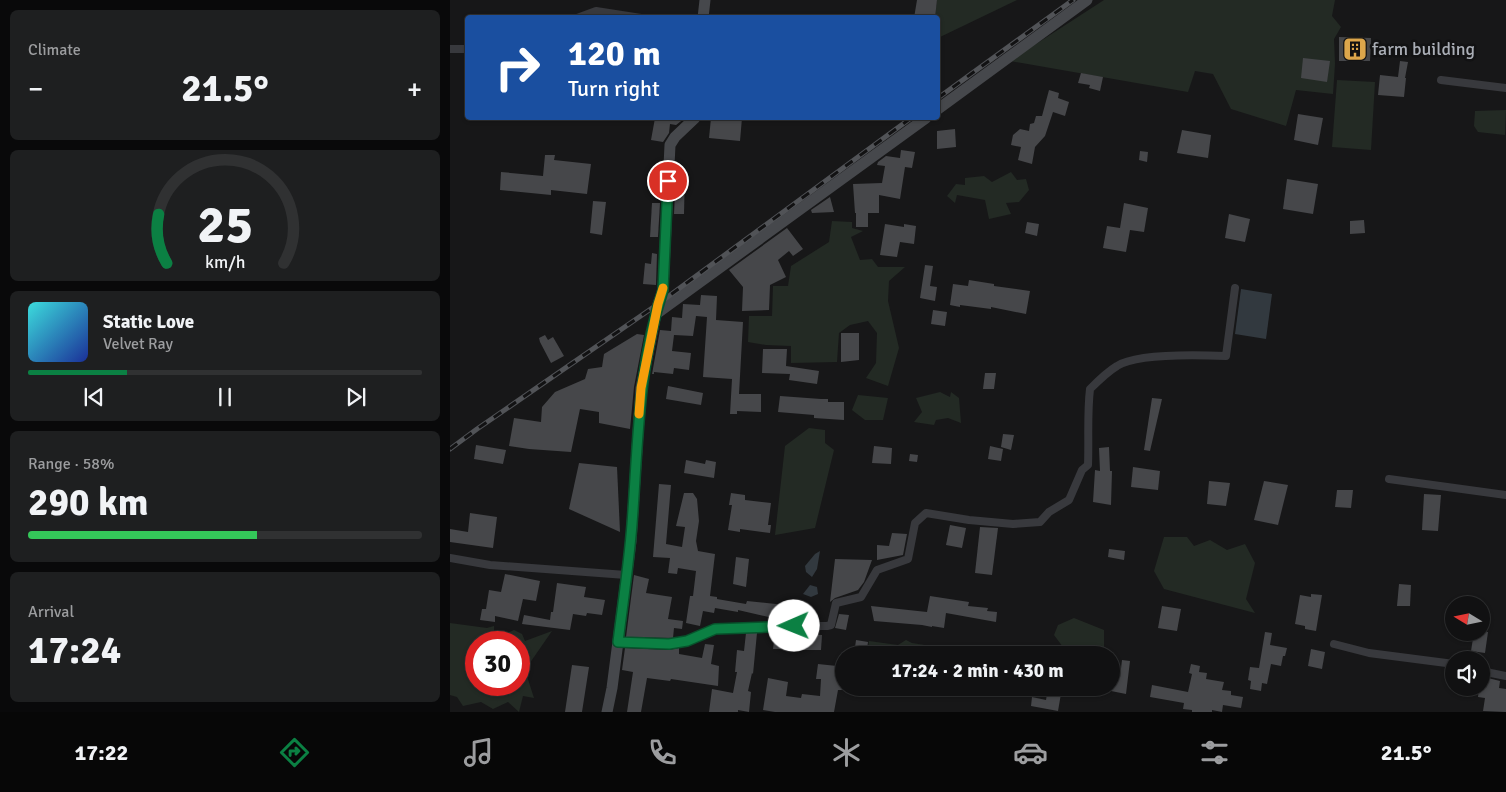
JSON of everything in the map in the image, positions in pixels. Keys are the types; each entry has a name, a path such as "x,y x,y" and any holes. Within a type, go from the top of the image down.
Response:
{"main road":[{"path":"703,15 705,0"},
{"path":"940,108 1087,0"},
{"path":"607,712 612,688 631,541 641,388 656,314 663,290 670,145 675,137 693,120"},
{"path":"656,314 923,120"}],"street":[{"path":"585,15 596,11 622,15"},
{"path":"450,49 465,48"},
{"path":"1441,80 1506,88"},
{"path":"618,642 669,644 687,641 715,629 831,625 836,603 862,598 875,572 908,559 915,523 926,513 969,520 1013,524 1040,522 1049,512 1068,500 1082,470 1088,465 1088,406 1090,389 1117,365 1129,361 1148,357 1226,356 1235,288"},
{"path":"1388,479 1506,495"},
{"path":"450,558 490,565 626,575"},
{"path":"1334,644 1369,653 1445,663"},
{"path":"1490,673 1506,676"}],"shaded area":[{"path":"937,0 1017,0 940,37 940,15 935,15"},
{"path":"1104,0 1335,0 1332,16 1341,27 1334,39 1333,94 1296,90 1286,126 1231,109 1213,74 1195,71 1188,92 1010,61"},
{"path":"1337,80 1375,82 1371,150 1332,147"},
{"path":"1506,110 1505,135 1478,132 1474,126 1475,111"},
{"path":"1011,172 1017,180 1026,179 1029,190 1019,202 1006,203 1011,214 989,219 985,200 957,195 955,203 947,196 956,184 965,185 965,178 984,176 992,182"},
{"path":"832,221 852,222 852,228 863,231 851,237 860,260 872,259 878,267 905,267 889,281 888,301 899,348 888,386 866,378 876,363 877,333 868,321 850,325 839,333 837,362 791,363 791,346 748,342 749,316 772,316 773,286 788,286 791,266 829,242"},
{"path":"1241,289 1272,294 1266,339 1235,334"},
{"path":"940,392 950,397 951,392 959,398 961,423 948,418 936,420 934,425 914,422 922,412 916,398"},
{"path":"858,395 888,398 883,420 865,420 852,410"},
{"path":"809,428 825,430 825,443 834,450 815,528 775,535 785,446"},
{"path":"1164,537 1187,537 1194,546 1210,540 1227,550 1245,544 1255,563 1246,599 1255,613 1164,589 1154,571"},
{"path":"820,551 817,569 812,577 806,572 805,566"},
{"path":"810,585 817,587 818,594 811,597 803,594"},
{"path":"1074,618 1104,630 1104,646 1062,646 1054,635 1058,625"},
{"path":"450,623 487,628 494,626 494,631 465,631 465,696 523,696 519,712 508,702 493,709 481,702 463,706 457,697 450,695"},
{"path":"552,631 530,663 530,639"},
{"path":"906,640 912,643 931,646 868,646 869,641 898,645"},
{"path":"530,686 534,698 523,696 530,696"}],"building":[{"path":"917,0 937,0 935,15 914,15"},
{"name":"farm building","path":"1339,37 1371,38 1370,61 1339,61"},
{"path":"1303,58 1330,61 1327,82 1301,78"},
{"name":"farm building","path":"1400,61 1408,62 1404,97 1378,95 1380,75 1398,77"},
{"path":"1081,73 1103,77 1100,91 1089,88 1090,85 1078,83"},
{"path":"1049,90 1059,93 1058,98 1069,102 1065,116 1053,112 1045,136 1035,147 1032,164 1018,160 1021,147 1011,145 1013,135 1020,129 1029,131 1030,124 1034,123 1036,116 1042,116"},
{"path":"1298,114 1323,118 1318,145 1294,140"},
{"path":"655,120 682,120 676,125 670,124 669,133 663,142 651,140"},
{"path":"711,120 742,120 740,141 709,138"},
{"path":"955,129 956,147 937,149 937,131"},
{"path":"1182,130 1211,135 1208,158 1177,153"},
{"path":"901,150 915,152 912,168 905,167 900,199 879,195 879,213 868,213 868,227 856,227 853,184 882,183 885,166 877,165 878,162 886,156 900,158"},
{"path":"1140,151 1148,152 1147,162 1139,160"},
{"path":"545,155 555,155 554,160 591,164 587,194 551,190 551,195 500,190 501,172 543,176"},
{"path":"676,170 685,170 684,214 674,214"},
{"path":"1287,179 1318,184 1313,214 1283,209"},
{"path":"830,197 834,212 812,213 811,210"},
{"path":"593,201 606,202 602,235 590,233"},
{"path":"652,203 660,203 658,237 650,237"},
{"path":"1124,203 1148,208 1144,232 1130,230 1126,252 1103,248 1107,226 1120,228"},
{"path":"1229,214 1250,219 1245,242 1225,238"},
{"path":"1364,220 1365,233 1350,234 1350,221"},
{"path":"1027,222 1039,224 1037,236 1025,233"},
{"path":"885,224 904,227 904,224 916,226 914,244 900,242 897,257 880,255"},
{"path":"787,228 803,249 793,256 789,251 778,260 786,277 770,285 769,310 742,311 743,287 729,270"},
{"path":"652,253 657,254 656,285 643,284 645,263 651,264"},
{"path":"925,265 933,266 930,286 937,287 935,301 920,298"},
{"path":"969,280 1030,291 1026,314 991,307 991,309 950,305 953,284 968,286"},
{"path":"701,295 717,296 716,320 743,322 739,394 761,394 761,412 737,411 737,414 730,414 732,379 703,377 707,317 696,316 693,336 674,335 672,351 691,353 689,370 674,368 673,374 654,372 652,374 660,330 671,331 672,317 682,318 683,304 700,305"},
{"path":"933,310 947,312 945,326 931,324"},
{"path":"841,333 859,333 859,360 841,362"},
{"path":"637,334 644,335 634,387 630,429 599,423 599,412 580,409 571,452 509,446 514,418 541,422 542,407 555,392 585,379 588,369 602,367 604,354"},
{"path":"545,335 548,340 553,337 564,356 551,363 539,338"},
{"path":"763,349 787,349 786,366 819,371 817,384 789,380 790,374 762,373"},
{"path":"985,373 996,373 994,389 983,389"},
{"path":"668,386 703,393 701,405 666,399"},
{"path":"780,396 844,402 844,420 814,418 814,415 778,412"},
{"path":"1152,398 1162,399 1150,451 1144,450"},
{"path":"1003,434 1014,435 1011,450 1001,447"},
{"path":"476,445 506,450 503,464 474,459"},
{"path":"874,446 892,448 891,464 872,463"},
{"path":"990,446 1003,449 1001,461 988,459"},
{"path":"1109,447 1110,471 1112,471 1111,505 1093,502 1095,470 1100,471 1099,448"},
{"path":"910,454 918,455 917,462 909,461"},
{"path":"686,460 705,464 706,460 716,462 714,478 684,473"},
{"path":"579,463 617,467 620,532 569,509"},
{"path":"1133,467 1160,471 1158,490 1131,487"},
{"path":"1209,481 1230,483 1226,506 1207,504"},
{"path":"1264,481 1288,485 1278,525 1254,520"},
{"path":"659,484 671,485 666,544 682,547 685,527 676,526 684,493 693,493 697,499 699,521 696,541 698,551 715,554 710,596 746,604 747,601 785,605 782,620 738,610 738,612 715,608 714,613 703,611 700,626 686,623 690,596 693,596 696,571 678,568 677,574 668,573 670,558 653,557"},
{"path":"1337,490 1353,490 1351,508 1335,507"},
{"path":"731,493 745,495 745,500 771,503 768,525 771,525 770,533 740,529 740,532 728,530 732,505 729,505"},
{"path":"1424,494 1441,495 1438,531 1422,530"},
{"path":"470,513 497,517 493,548 450,542 450,529 468,532"},
{"path":"950,525 966,528 962,548 946,545"},
{"path":"980,527 998,528 992,575 975,573"},
{"path":"892,533 907,534 903,555 877,560 877,545 889,546"},
{"path":"1109,549 1125,551 1124,560 1108,557"},
{"path":"736,557 749,559 746,587 733,584"},
{"path":"835,559 872,560 864,582 858,590 835,598 830,602"},
{"path":"505,574 540,581 536,601 523,599 518,621 495,616 495,622 480,620 482,609 486,609 489,590 501,592"},
{"path":"634,575 649,579 646,593 672,597 668,619 683,621 682,629 674,628 673,638 626,637"},
{"path":"557,583 586,587 584,597 605,600 602,615 587,613 586,616 573,614 570,630 522,624 524,615 550,620"},
{"path":"1399,584 1411,585 1410,606 1397,606"},
{"path":"1311,594 1322,595 1316,631 1305,629 1305,626 1295,624 1300,595 1311,597"},
{"path":"930,596 969,602 968,606 988,608 987,611 997,612 996,622 946,613 944,628 874,621 871,606 927,612"},
{"path":"1162,606 1181,609 1177,631 1158,628"},
{"path":"839,614 849,615 846,630 835,628"},
{"path":"775,632 786,634 786,649 773,649"},
{"path":"1265,632 1272,633 1270,645 1287,648 1281,666 1271,664 1267,684 1262,683 1261,691 1250,689 1251,681 1248,680 1250,667 1259,668"},
{"path":"746,633 757,633 753,674 748,691 751,692 749,712 738,710 738,712 709,712 712,689 733,693 737,672 735,672 737,650 744,651"},
{"path":"805,634 822,635 821,650 804,650"},
{"path":"856,640 868,642 867,646 855,646"},
{"path":"1473,641 1487,641 1485,651 1471,651"},
{"path":"705,644 714,645 711,664 719,666 718,686 671,679 670,681 647,678 641,712 627,712 633,672 622,670 625,648 669,650 679,648 679,654 702,658"},
{"path":"1311,649 1325,652 1322,669 1308,666"},
{"path":"1122,660 1130,661 1126,694 1120,693"},
{"path":"818,664 835,666 835,696 837,696 834,712 775,712 763,710 768,678 788,682 786,696 801,698 802,694 820,696 821,679 816,679"},
{"path":"1191,664 1200,666 1199,672 1207,673 1206,679 1224,682 1222,690 1231,691 1231,695 1243,697 1241,708 1223,705 1222,712 1212,710 1212,712 1192,712 1192,710 1183,709 1184,703 1150,697 1152,685 1188,692 1192,674 1189,673"},
{"path":"572,665 589,667 582,712 565,712"},
{"path":"1490,678 1500,681 1499,688 1506,689 1506,712 1483,711 1485,698 1478,697 1490,696"},
{"path":"1047,696 1061,696 1058,711 1031,706 1032,697 1046,700"}],"railway":[{"path":"940,97 1073,0"},
{"path":"450,449 658,304 908,120"}],"slow traffic":[{"path":"639,414 641,388 663,288"}],"place":[{"name":"farm building","path":"1355,49"}],"route":[{"path":"668,181 663,290 658,304 641,388 631,541 618,642 669,644 687,641 715,629 794,626"}]}
